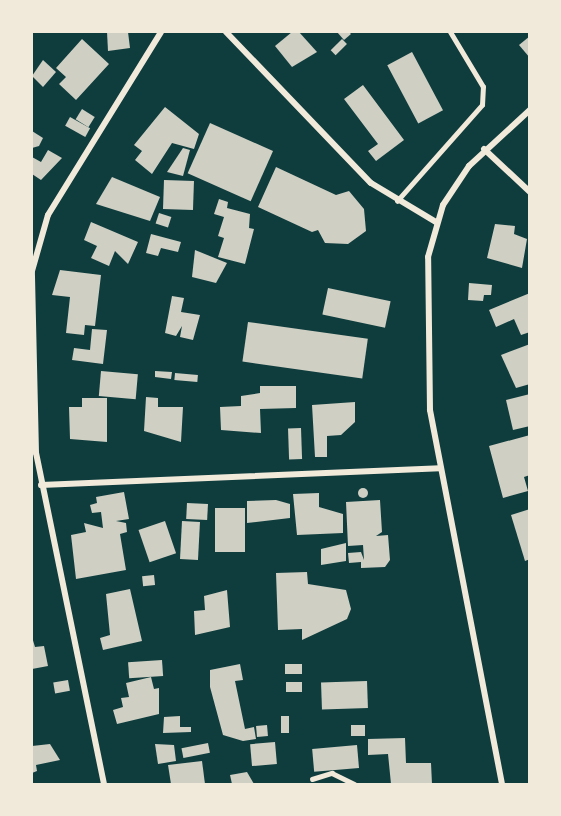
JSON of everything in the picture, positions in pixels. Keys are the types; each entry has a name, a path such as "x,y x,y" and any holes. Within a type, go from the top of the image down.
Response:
{"street":[{"path":"104,784 41,485 34,391 37,243 48,215 161,32"},
{"path":"226,32 371,183 397,201 436,222"},
{"path":"502,784 430,410 427,324 428,257 436,222 484,149 530,110"},
{"path":"484,149 530,192"},
{"path":"41,485 440,468"}],"lane":[{"path":"397,201 482,105 483,87 450,32"},
{"path":"312,779 332,773 355,784"}],"building":[{"path":"107,32 128,32 130,48 108,51"},
{"path":"292,32 299,32 317,52 292,67 275,46"},
{"path":"337,32 349,32 351,34 344,40"},
{"path":"530,36 530,58 519,45"},
{"path":"82,39 109,64 76,100 59,84 66,77 56,68"},
{"path":"342,39 347,44 336,55 331,50"},
{"path":"412,52 443,110 418,123 387,65"},
{"path":"43,60 56,72 43,87 32,76"},
{"path":"363,85 404,140 376,161 368,151 378,144 344,99"},
{"path":"165,107 199,134 194,149 172,143 152,174 135,160 142,151 134,145"},
{"path":"82,109 95,117 88,127 76,119"},
{"path":"70,117 90,128 85,137 65,126"},
{"path":"210,123 273,151 251,201 188,173"},
{"path":"32,131 43,138 39,146 32,148"},
{"path":"183,148 190,150 183,176 167,172"},
{"path":"48,150 62,158 41,180 32,174 32,157 41,162"},
{"path":"276,167 336,195 349,191 364,209 366,231 348,244 325,243 318,230 312,232 258,207"},
{"path":"112,177 160,197 150,221 96,204"},
{"path":"164,180 194,181 193,210 163,209"},
{"path":"219,199 228,202 227,208 250,214 249,228 254,229 245,264 218,257 224,238 218,236 224,217 214,214"},
{"path":"159,213 171,217 168,227 156,223"},
{"path":"91,222 138,242 128,264 115,251 109,266 91,258 97,246 84,240"},
{"path":"495,224 515,226 514,234 527,239 522,268 487,258"},
{"path":"151,234 181,242 178,252 161,248 158,256 146,253"},
{"path":"195,250 227,263 216,283 192,277"},
{"path":"60,270 101,275 95,326 85,325 84,335 66,333 70,297 52,295"},
{"path":"469,283 492,285 491,295 484,295 483,301 468,300"},
{"path":"328,288 391,301 385,328 322,314"},
{"path":"530,293 530,332 521,335 514,319 496,327 489,310"},
{"path":"172,296 184,298 181,312 200,315 193,340 180,337 182,326 176,336 165,333"},
{"path":"248,322 368,339 362,378 242,362"},
{"path":"92,329 107,330 103,364 72,360 74,348 90,350"},
{"path":"530,344 530,384 516,388 501,355"},
{"path":"101,371 138,374 136,399 99,396"},
{"path":"155,371 172,372 171,379 155,377"},
{"path":"175,373 198,375 197,382 174,380"},
{"path":"260,386 296,386 296,408 260,409 261,433 221,430 220,407 241,406 241,396 260,393"},
{"path":"530,394 530,426 513,430 506,400"},
{"path":"146,397 158,398 158,407 183,407 181,442 144,431"},
{"path":"82,398 107,398 107,442 70,439 69,407 82,407"},
{"path":"355,402 355,422 341,435 327,436 327,457 315,457 312,405"},
{"path":"288,428 301,428 302,459 289,459"},
{"path":"530,435 530,475 524,477 528,491 503,498 489,446"},
{"path":"363,488 368,493 363,498 358,493"},
{"path":"124,492 129,519 116,521 126,523 127,532 120,534 126,570 76,579 71,535 86,532 84,523 103,528 101,512 92,513 90,505 97,503 96,497"},
{"path":"319,493 319,507 343,514 343,533 297,535 293,494"},
{"path":"276,500 290,504 290,518 247,523 247,501"},
{"path":"380,500 382,532 376,536 388,535 390,560 385,567 361,568 361,562 349,563 348,553 361,552 364,560 363,545 348,546 346,502"},
{"path":"187,503 208,504 207,520 186,519"},
{"path":"215,508 245,508 245,552 215,552"},
{"path":"530,509 530,559 525,561 511,515"},
{"path":"165,521 176,553 150,562 139,530"},
{"path":"182,521 200,522 198,560 180,559"},
{"path":"346,543 346,561 321,565 321,549"},
{"path":"307,572 308,584 346,590 351,609 347,619 302,640 302,629 278,630 276,573"},
{"path":"154,575 155,585 143,586 142,576"},
{"path":"130,589 142,641 103,650 100,638 110,635 106,594"},
{"path":"227,590 230,627 195,635 194,611 205,610 204,596"},
{"path":"32,637 35,647 44,646 48,666 32,669"},
{"path":"162,660 163,676 129,678 128,662"},
{"path":"240,664 243,680 235,681 245,729 254,727 256,739 243,741 223,735 210,687 210,670"},
{"path":"285,664 302,664 302,674 285,674"},
{"path":"151,677 154,689 159,688 159,714 117,724 113,710 123,707 121,698 129,697 126,683"},
{"path":"68,680 70,691 55,693 53,683"},
{"path":"367,681 368,708 322,710 321,683"},
{"path":"286,682 302,682 302,692 286,692"},
{"path":"180,716 180,727 191,727 191,732 163,733 164,717"},
{"path":"281,716 289,716 289,733 281,733"},
{"path":"267,725 268,736 257,737 256,726"},
{"path":"351,725 365,725 365,736 351,736"},
{"path":"405,738 406,763 431,763 432,784 391,784 388,754 368,755 368,739"},
{"path":"275,742 277,764 252,766 250,744"},
{"path":"208,743 210,753 183,758 181,748"},
{"path":"50,744 60,760 36,765 37,771 32,773 32,746"},
{"path":"155,744 174,745 176,761 158,764"},
{"path":"357,745 359,768 314,772 312,749"},
{"path":"202,761 205,784 171,784 168,765"},
{"path":"247,772 254,784 232,784 230,775"}]}
